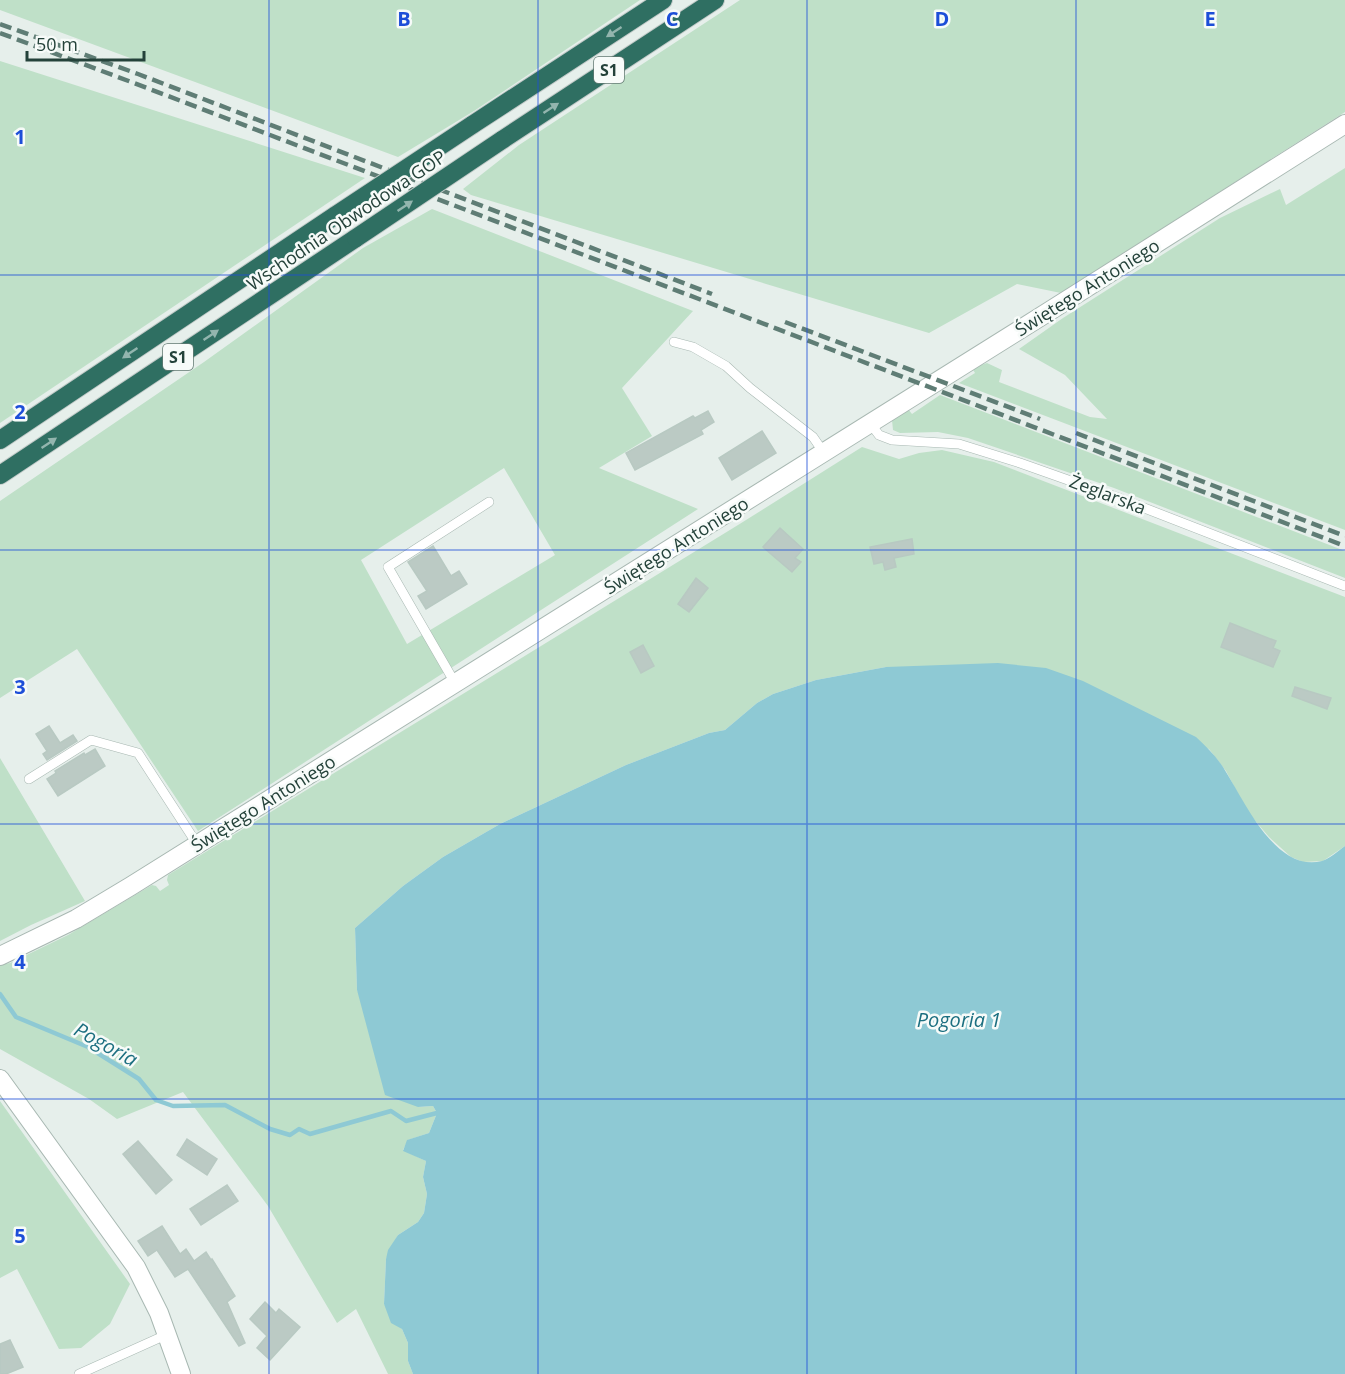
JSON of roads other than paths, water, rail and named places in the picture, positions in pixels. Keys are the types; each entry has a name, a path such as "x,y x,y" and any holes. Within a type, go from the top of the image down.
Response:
{"highway":[{"name":"Wschodnia Obwodowa GOP","path":"0,440 663,0"},
{"name":"Wschodnia Obwodowa GOP","path":"0,475 715,0"}],"street":[{"name":"Świętego Antoniego","path":"0,956 76,919 824,453 1345,124"},
{"path":"0,1079 131,1260 152,1296 182,1374"}],"lane":[{"path":"674,342 693,347 726,366 750,388 813,437 824,453"},
{"name":"Żeglarska","path":"870,423 879,435 892,440 959,444 1020,462 1345,586"},
{"path":"455,683 388,567 489,502"},
{"path":"29,779 91,740 138,753 197,844"},
{"path":"79,1374 168,1334"}],"water":[{"name":"Pogoria 1","path":"998,663 1046,668 1083,681 1196,737 1219,762 1264,832 1276,846 1290,856 1305,862 1322,861 1345,846 1345,1374 413,1374 408,1361 408,1343 402,1329 391,1323 384,1304 386,1259 388,1250 398,1235 418,1222 424,1213 427,1194 423,1177 426,1161 403,1151 407,1140 429,1133 437,1113 433,1106 418,1107 385,1095 357,990 355,928 403,886 443,857 500,824 626,765 709,733 725,730 757,703 773,694 816,680 886,667"}],"waterway":[{"name":"Pogoria","path":"0,994 16,1017 88,1047 139,1079 156,1100 173,1106 225,1105 270,1129 290,1135 299,1129 310,1134 391,1111 406,1121 437,1113"}],"railway":[{"path":"0,24 138,74 712,294"},
{"path":"0,33 1345,546"},
{"path":"785,322 1040,419"},
{"path":"1076,433 1345,536"}]}
